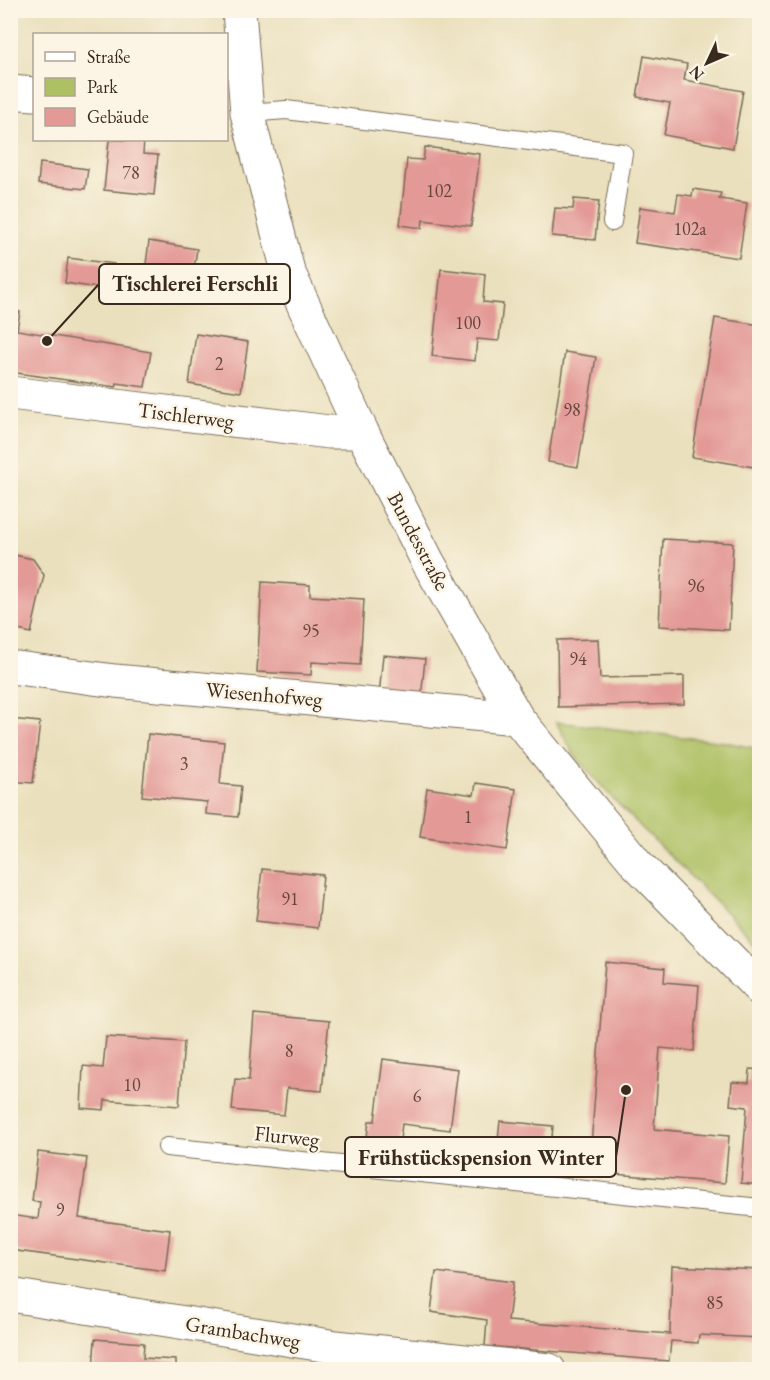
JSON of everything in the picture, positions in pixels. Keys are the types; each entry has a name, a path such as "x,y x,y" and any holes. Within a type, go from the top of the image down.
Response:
{"street":[{"name":"Bundesstraße","path":"239,10 237,112 288,271 362,432 428,562 517,718 637,864 759,990"},
{"path":"10,92 33,94"},
{"name":"Tischlerweg","path":"10,393 329,432 362,432"},
{"name":"Wiesenhofweg","path":"10,667 115,681 517,718"},
{"name":"Grambachweg","path":"10,1295 336,1347 549,1370"}],"lane":[{"path":"237,112 286,110 623,153 612,222"},
{"name":"Flurweg","path":"167,1147 759,1208"}],"green space":[{"path":"556,722 725,742 759,749 759,945 614,800 574,755"}],"building":[{"path":"644,56 687,64 684,80 743,91 733,148 664,135 670,103 637,97"},
{"path":"109,141 144,141 143,154 158,155 154,195 104,190"},
{"path":"425,147 480,154 471,226 423,220 422,228 400,225 407,159 423,160"},
{"path":"40,163 88,169 85,189 38,184"},
{"path":"693,189 721,193 719,199 747,203 739,258 635,243 640,207 675,212 678,194 692,196"},
{"path":"574,199 599,201 595,240 552,236 555,208 573,209"},
{"path":"149,241 197,249 189,302 142,295"},
{"path":"68,258 114,264 110,290 65,283"},
{"path":"441,269 485,274 483,302 503,304 499,341 477,339 475,361 432,356"},
{"path":"10,311 20,312 17,330 151,352 145,387 117,383 116,387 10,372"},
{"path":"715,318 760,325 760,468 692,457"},
{"path":"196,334 248,342 241,392 189,384"},
{"path":"565,352 596,357 578,467 548,462"},
{"path":"663,539 733,543 729,630 659,626"},
{"path":"10,554 33,559 44,575 31,633 10,628"},
{"path":"262,582 310,585 310,596 364,599 360,665 312,662 311,675 257,672"},
{"path":"598,639 600,678 684,676 684,704 558,707 557,640"},
{"path":"383,655 425,659 421,699 379,696"},
{"path":"10,719 40,722 33,783 10,781"},
{"path":"148,734 224,742 220,784 241,786 238,817 206,814 207,802 142,796"},
{"path":"476,783 516,789 507,850 420,837 427,788 474,795"},
{"path":"262,869 323,875 318,928 256,921"},
{"path":"605,962 665,968 664,982 699,985 694,1051 660,1048 654,1129 729,1136 725,1183 589,1172"},
{"path":"254,1014 329,1021 322,1091 287,1088 284,1115 232,1110 235,1079 249,1080"},
{"path":"106,1037 184,1042 179,1106 105,1100 104,1110 81,1108 83,1066 103,1068"},
{"path":"383,1059 458,1069 450,1130 402,1124 398,1156 365,1152 369,1121 375,1121"},
{"path":"750,1069 760,1070 760,1185 741,1183 747,1107 730,1105 732,1082 749,1083"},
{"path":"500,1121 553,1126 549,1171 495,1166"},
{"path":"38,1152 87,1158 79,1218 170,1230 165,1271 10,1250 10,1215 38,1219 40,1202 32,1201"},
{"path":"672,1266 760,1270 760,1338 699,1335 698,1343 671,1341 669,1361 485,1346 487,1320 431,1312 436,1272 513,1282 508,1321 670,1334"},
{"path":"95,1339 144,1343 143,1358 176,1360 176,1370 93,1370"}],"place":[{"name":"Tischlerei Ferschli","path":"47,341"},
{"name":"Frühstückspension Winter","path":"626,1090"}]}
